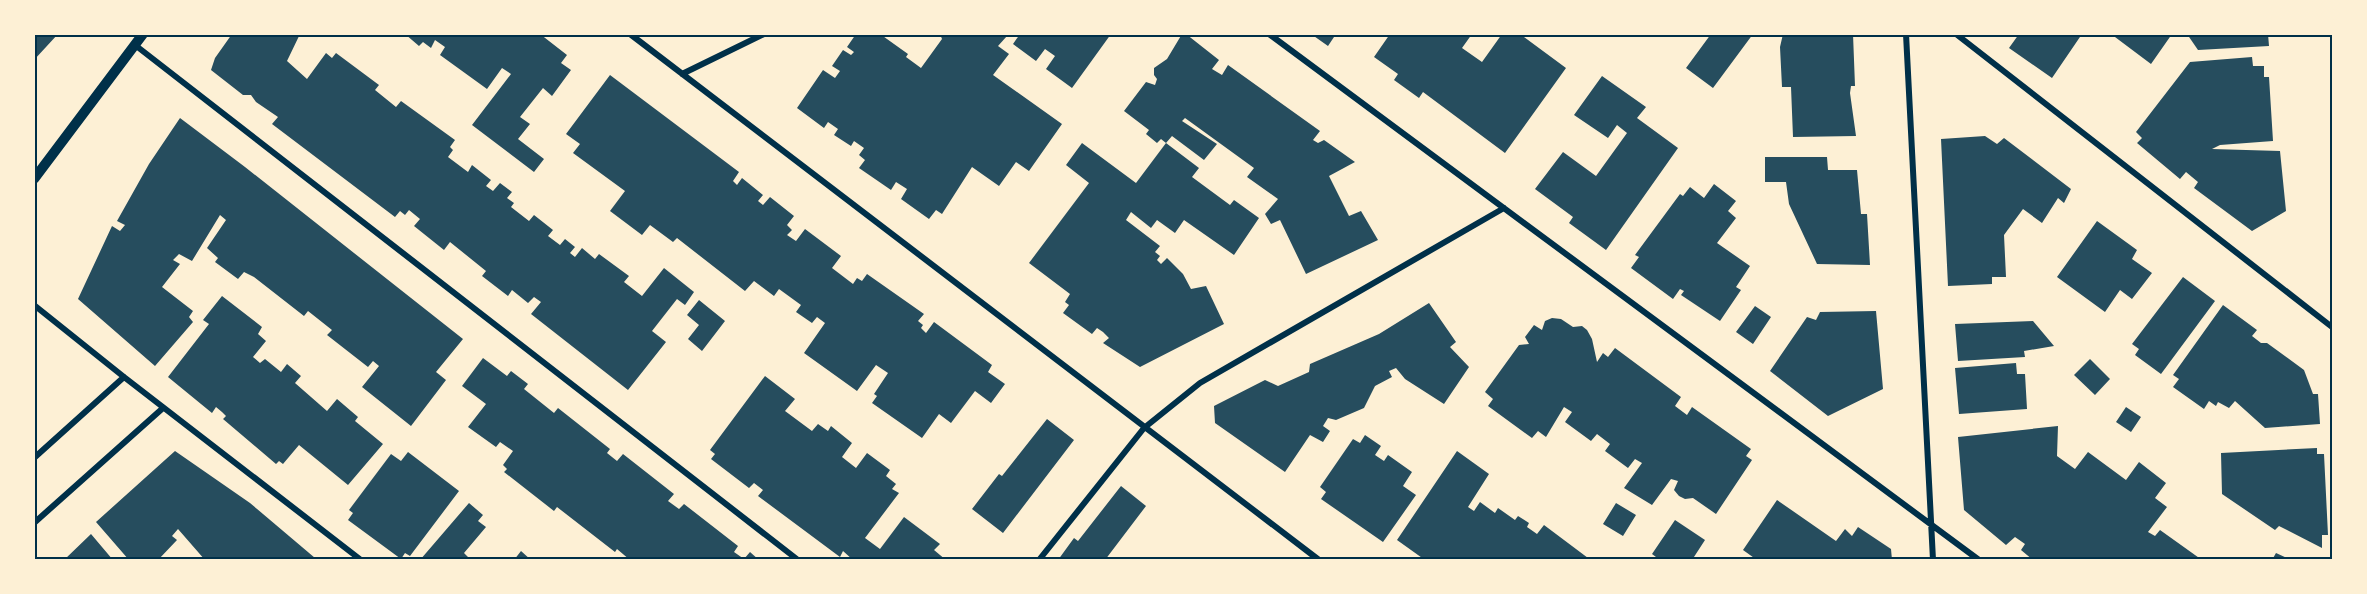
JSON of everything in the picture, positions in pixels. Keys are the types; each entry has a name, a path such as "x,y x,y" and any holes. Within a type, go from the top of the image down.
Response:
{"street":[{"path":"34,179 143,34"},
{"path":"630,34 1319,560"},
{"path":"682,74 764,34"},
{"path":"1269,34 1979,560"},
{"path":"1906,34 1934,560"},
{"path":"1956,34 2332,327"},
{"path":"135,45 798,560"},
{"path":"1039,560 1144,428 1200,383 1504,208"},
{"path":"34,304 355,558"},
{"path":"34,458 124,377"},
{"path":"34,523 163,408"}],"building":[{"path":"34,34 58,34 34,60"},
{"path":"232,34 300,34 287,61 307,79 326,53 332,58 336,53 379,85 375,90 396,107 401,101 455,140 450,147 453,150 448,157 468,172 472,165 491,180 486,186 493,191 500,183 512,192 507,198 514,203 511,207 529,221 534,215 553,230 548,236 560,245 565,239 575,247 570,253 575,257 582,248 595,259 599,254 629,276 624,282 642,296 664,268 694,292 685,305 677,299 652,331 666,342 628,390 531,314 541,302 534,297 528,303 512,290 508,296 482,276 486,271 450,242 444,250 414,226 420,219 409,210 405,215 400,211 395,217 272,124 278,117 256,102 251,95 243,95 211,70 215,58"},
{"path":"405,34 540,34 567,55 561,63 571,70 552,96 543,88 520,117 530,124 518,139 544,159 534,172 472,125 511,74 502,68 487,89 440,55 445,47 435,40 431,48 423,42 419,46"},
{"path":"856,34 880,34 908,54 906,57 921,68 942,39 940,34 1005,34 1007,36 998,46 1009,54 993,75 1062,124 1029,171 1016,162 999,186 972,167 942,214 936,210 929,219 901,199 907,189 896,182 891,190 859,168 865,160 859,155 864,148 854,141 851,146 834,135 838,129 828,122 824,128 797,108 823,70 835,78 840,71 832,66 843,50 851,55 854,52 847,47"},
{"path":"1020,34 1111,34 1072,88 1046,69 1055,56 1045,49 1036,61 1013,44"},
{"path":"1182,34 1186,34 1219,60 1212,69 1222,75 1228,65 1320,131 1313,140 1318,143 1324,140 1355,162 1329,176 1349,216 1361,211 1378,240 1306,274 1280,220 1271,224 1265,214 1278,199 1247,177 1254,168 1185,118 1182,121 1217,144 1204,160 1172,136 1166,143 1161,139 1157,143 1146,134 1149,130 1124,111 1146,82 1155,85 1157,79 1154,75 1154,68 1167,59"},
{"path":"1311,34 1336,34 1328,46"},
{"path":"1390,34 1472,34 1462,48 1482,62 1502,34 1520,34 1566,68 1505,153 1423,92 1419,98 1394,80 1398,74 1374,57"},
{"path":"1711,34 1753,34 1713,88 1686,68"},
{"path":"1783,34 1853,34 1855,86 1851,86 1850,93 1856,136 1793,137 1791,87 1782,87 1780,47"},
{"path":"2019,34 2082,34 2052,78 2009,48"},
{"path":"2111,34 2172,34 2151,64"},
{"path":"2187,34 2268,34 2269,46 2198,50"},
{"path":"2252,57 2253,66 2264,66 2264,77 2269,77 2273,141 2220,145 2212,149 2280,151 2286,211 2252,231 2194,188 2198,182 2186,172 2180,179 2137,143 2142,138 2136,132 2190,62"},
{"path":"610,75 739,172 733,181 737,185 742,178 763,195 758,201 763,205 770,197 794,216 787,225 792,230 787,235 796,241 805,229 841,256 832,268 853,284 857,278 862,281 867,274 924,314 918,321 923,325 921,328 926,333 934,322 992,365 988,372 1005,384 991,403 975,391 951,423 939,414 922,438 872,403 877,396 874,394 888,373 876,365 857,391 804,353 825,323 817,317 812,323 796,312 801,305 779,289 774,296 754,281 745,291 677,238 673,242 650,225 642,235 610,211 625,191 573,153 580,144 566,134"},
{"path":"1602,76 1646,107 1637,118 1678,148 1606,250 1569,223 1573,217 1535,189 1563,152 1596,176 1627,133 1617,125 1608,138 1574,115"},
{"path":"180,118 463,339 436,372 446,380 411,426 362,387 379,366 373,361 368,367 327,335 332,330 308,311 304,316 254,277 244,272 238,279 215,262 218,258 207,248 226,220 220,215 192,261 179,254 173,260 180,264 162,287 193,311 189,317 193,322 155,366 78,299 112,226 120,231 125,225 117,221 149,164"},
{"path":"1985,136 1997,144 2004,138 2071,189 2064,203 2058,198 2042,223 2023,209 2004,235 2006,277 1992,277 1992,284 1948,286 1941,139"},
{"path":"1082,143 1136,183 1166,143 1199,168 1192,177 1230,205 1234,200 1259,218 1234,255 1184,220 1175,233 1157,220 1151,228 1131,212 1126,220 1160,246 1155,252 1160,256 1157,260 1161,264 1167,258 1183,274 1191,289 1206,286 1224,324 1140,367 1103,343 1109,338 1103,332 1097,328 1092,334 1063,313 1069,305 1065,302 1070,294 1029,263 1089,183 1066,165"},
{"path":"1765,157 1827,157 1828,170 1857,170 1861,214 1867,214 1870,265 1817,264 1789,204 1786,182 1765,182"},
{"path":"1714,184 1736,201 1728,211 1736,218 1717,243 1750,266 1736,287 1741,290 1720,321 1681,295 1684,291 1680,289 1673,299 1631,268 1639,257 1635,255 1680,194 1683,196 1690,187 1704,198"},
{"path":"2097,221 2137,250 2132,259 2152,273 2132,299 2120,290 2105,312 2057,277"},
{"path":"2183,277 2215,301 2161,374 2135,355 2139,349 2132,344"},
{"path":"222,296 262,327 258,334 266,341 253,357 260,363 265,359 281,372 287,364 301,376 295,383 327,411 337,399 358,417 355,421 383,444 348,485 299,445 283,464 279,461 276,464 223,419 226,416 216,407 212,413 168,377 209,324 203,320"},
{"path":"699,300 725,321 702,351 688,339 699,325 687,315"},
{"path":"1429,303 1456,342 1450,347 1469,367 1444,404 1405,379 1396,368 1389,371 1392,377 1375,386 1364,408 1336,420 1328,418 1323,426 1330,431 1323,442 1310,435 1285,472 1215,423 1214,406 1265,380 1278,386 1309,372 1310,364 1379,334"},
{"path":"2223,305 2257,330 2252,336 2261,343 2267,343 2304,370 2313,394 2318,394 2320,424 2265,428 2235,401 2229,408 2218,402 2216,406 2209,401 2204,409 2173,387 2179,379 2173,375"},
{"path":"1755,306 1771,317 1753,344 1736,332"},
{"path":"1876,311 1883,389 1828,416 1770,371 1807,317 1816,320 1820,312"},
{"path":"1552,318 1561,319 1573,327 1582,326 1587,330 1592,339 1597,362 1603,353 1608,357 1615,348 1681,397 1675,406 1687,415 1692,407 1751,449 1746,456 1752,460 1716,514 1693,498 1685,499 1679,496 1674,490 1678,481 1671,479 1652,505 1624,488 1642,463 1635,459 1628,468 1605,451 1610,444 1597,434 1591,441 1565,422 1572,412 1564,407 1546,437 1538,431 1532,438 1488,406 1493,399 1485,392 1519,345 1529,344 1525,337 1534,325 1542,330 1545,321"},
{"path":"2033,321 2054,346 2024,351 2025,357 1958,361 1955,324"},
{"path":"483,358 507,376 511,371 528,384 524,389 554,413 558,408 610,449 607,453 617,461 623,454 674,494 668,501 679,509 684,504 738,546 734,552 744,559 750,552 759,560 630,560 617,549 615,552 557,507 554,511 504,472 507,469 503,465 513,451 500,442 496,447 468,427 486,404 462,386"},
{"path":"2090,359 2110,379 2095,395 2074,375"},
{"path":"2016,363 2017,374 2025,374 2027,409 1959,414 1955,368"},
{"path":"765,376 795,399 785,411 812,431 818,424 828,431 831,426 852,443 842,457 856,468 867,453 890,470 886,476 896,484 892,489 899,493 865,538 880,549 904,517 940,544 934,550 946,560 853,560 843,551 840,557 758,496 763,490 754,483 749,488 711,459 715,454 710,450"},
{"path":"2126,407 2141,417 2131,432 2116,422"},
{"path":"1047,419 1074,440 1003,533 972,509 999,474 1002,476"},
{"path":"2058,426 2057,456 2075,469 2088,452 2126,480 2139,462 2166,483 2155,498 2167,507 2148,532 2155,536 2160,530 2202,560 2033,560 2021,550 2025,544 2015,537 2006,545 1964,510 1958,437"},
{"path":"1365,435 1381,446 1375,455 1384,461 1388,455 1412,472 1403,486 1416,495 1383,542 1321,499 1326,492 1320,487 1353,439 1360,443"},
{"path":"2317,448 2317,454 2324,454 2328,535 2322,535 2322,548 2279,526 2275,530 2222,494 2221,453"},
{"path":"175,451 250,503 315,558 314,560 205,560 178,529 172,536 177,540 158,560 129,560 96,522"},
{"path":"1457,451 1489,474 1468,507 1474,511 1480,502 1495,513 1498,508 1515,520 1518,516 1529,523 1527,527 1537,534 1544,525 1588,558 1587,560 1425,560 1397,540"},
{"path":"408,452 459,491 410,556 405,553 401,559 348,520 353,513 349,510 391,454 401,461"},
{"path":"1121,486 1146,506 1105,560 1058,560 1074,538 1078,541"},
{"path":"1777,500 1836,541 1845,529 1852,536 1858,527 1891,549 1892,560 1757,560 1743,550"},
{"path":"469,503 483,515 478,521 486,527 464,553 471,560 420,560"},
{"path":"1616,503 1636,515 1623,536 1603,524"},
{"path":"1675,520 1705,540 1692,560 1660,560 1652,554"},
{"path":"91,534 113,560 64,560"},
{"path":"521,551 531,560 514,560"},
{"path":"2276,553 2291,560 2272,560"}]}
